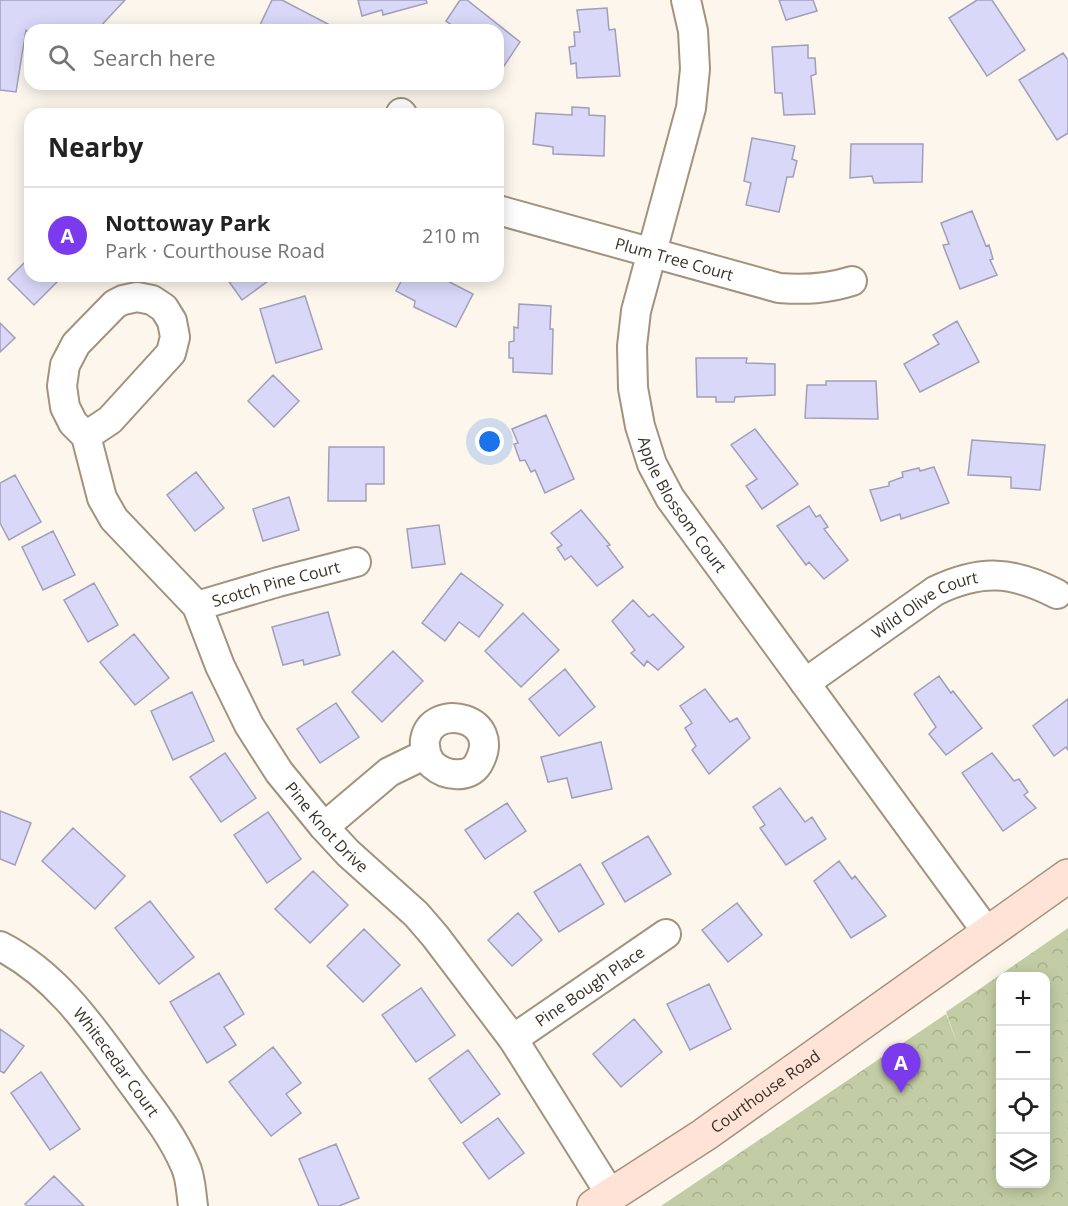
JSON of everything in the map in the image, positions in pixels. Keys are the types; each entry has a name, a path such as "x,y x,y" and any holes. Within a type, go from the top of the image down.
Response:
{"street":[{"name":"Apple Blossom Court","path":"686,0 693,31 695,69 691,108 636,311 632,346 633,388 638,417 652,464 670,498 987,932"},
{"name":"Plum Tree Court","path":"504,212 779,288 808,290 852,281"},
{"path":"137,297 152,300 164,308 172,321 175,337 171,353 110,420 86,436 73,423 65,407 62,386 65,365 76,344 115,304 137,297"},
{"name":"Pine Knot Drive","path":"86,436 102,498 114,519 197,606 220,666 249,725 279,772 348,853 429,928 513,1039 602,1200"},
{"name":"Scotch Pine Court","path":"197,606 356,562"},
{"name":"Wild Olive Court","path":"805,683 935,591 958,580 981,575 1009,576 1035,583 1057,594"},
{"path":"324,827 389,772 426,754"},
{"name":"Courthouse Road","path":"602,1200 704,1135 1068,876"},
{"name":"Pine Bough Place","path":"513,1039 666,934"},
{"name":"Whitecedar Court","path":"0,946 34,968 66,996 96,1033 172,1137 187,1168 193,1206"}],"green space":[{"path":"1068,928 1068,1206 661,1206 946,1014 958,1046 946,1012 996,978 996,1188 1050,1188 1050,972 1004,972"}],"building":[{"path":"0,0 125,0 103,24 24,24 24,42 16,92 0,90"},
{"path":"272,0 282,0 328,24 260,24"},
{"path":"358,0 426,0 427,3 383,15 382,10 362,16"},
{"path":"460,0 467,0 497,24 450,24 446,21"},
{"path":"779,0 813,0 817,11 786,20"},
{"path":"977,0 992,0 1025,50 987,76 949,18"},
{"path":"607,8 609,30 615,29 620,76 577,78 576,63 571,64 569,47 575,46 574,32 580,32 577,10"},
{"path":"504,29 520,42 504,66"},
{"path":"808,45 808,58 815,58 816,74 811,76 815,114 784,115 782,93 775,93 772,47"},
{"path":"1063,53 1068,60 1068,133 1057,140 1019,80"},
{"path":"572,107 589,108 589,115 605,116 604,156 553,154 553,147 533,144 536,113 572,115"},
{"path":"752,138 795,146 792,159 797,161 793,177 787,177 779,212 746,205 751,183 744,181"},
{"path":"851,144 923,144 922,182 874,183 872,176 850,178"},
{"path":"972,211 986,246 989,245 993,259 990,260 997,275 960,289 943,245 949,244 941,223"},
{"path":"24,263 24,282 57,282 34,305 8,279"},
{"path":"229,282 267,282 242,300"},
{"path":"401,282 450,282 473,294 456,327 414,307 415,301 396,291"},
{"path":"305,296 322,349 276,363 260,309"},
{"path":"519,304 551,306 552,374 513,372 513,358 509,358 509,342 514,341 514,327 518,328"},
{"path":"957,321 979,362 920,392 904,364 939,344 933,335"},
{"path":"0,323 15,338 0,352"},
{"path":"696,358 747,358 746,363 775,364 775,395 735,397 734,402 716,402 716,397 697,397"},
{"path":"273,375 299,401 274,427 248,401"},
{"path":"826,381 876,381 878,419 805,418 807,385 826,385"},
{"path":"546,415 574,479 545,493 535,470 531,472 525,460 520,461 514,444 518,443 512,429"},
{"path":"755,429 798,484 762,509 746,486 757,479 731,445"},
{"path":"972,440 1045,445 1040,490 1011,488 1011,477 968,475"},
{"path":"329,447 384,447 384,484 366,484 366,501 328,501"},
{"path":"934,467 949,503 901,519 900,514 881,521 870,490 889,486 889,482 903,477 902,472"},
{"path":"196,472 224,508 195,531 167,495"},
{"path":"15,475 41,522 9,540 0,523 0,483"},
{"path":"289,497 299,530 263,541 253,509"},
{"path":"809,506 816,517 820,515 828,527 824,529 848,560 824,579 809,562 806,565 777,526"},
{"path":"581,510 610,545 607,546 623,567 597,586 571,556 565,560 557,548 562,545 551,533"},
{"path":"439,525 445,564 412,568 407,529"},
{"path":"53,531 75,575 43,590 22,547"},
{"path":"461,573 503,605 479,637 459,622 445,641 422,623"},
{"path":"94,583 118,625 88,642 64,600"},
{"path":"633,600 649,617 653,614 684,647 658,670 647,661 644,666 631,653 635,650 612,621"},
{"path":"328,612 340,655 304,665 303,660 283,665 272,627"},
{"path":"523,613 559,650 521,687 485,651"},
{"path":"134,634 169,678 135,705 100,662"},
{"path":"393,651 423,681 382,722 352,692"},
{"path":"565,669 595,707 559,736 529,699"},
{"path":"939,676 982,728 946,755 929,734 936,727 914,694"},
{"path":"705,689 730,722 737,718 750,738 709,774 692,750 696,746 685,728 692,723 680,706"},
{"path":"192,692 214,741 173,760 151,711"},
{"path":"1068,699 1068,750 1066,747 1054,756 1033,726"},
{"path":"336,703 359,737 320,763 297,729"},
{"path":"601,742 612,789 572,798 567,778 548,782 541,757"},
{"path":"225,753 256,798 221,822 190,777"},
{"path":"992,753 1014,781 1019,779 1028,792 1024,795 1036,808 1003,831 962,773"},
{"path":"780,788 805,822 812,817 826,839 786,865 760,828 765,825 753,807"},
{"path":"507,803 526,831 485,859 465,830"},
{"path":"0,811 31,823 15,865 0,859"},
{"path":"268,812 301,859 267,883 234,835"},
{"path":"73,828 125,876 95,909 42,861"},
{"path":"648,836 671,874 625,902 602,863"},
{"path":"839,861 852,879 855,876 886,916 851,938 814,881"},
{"path":"580,864 604,904 559,932 534,892"},
{"path":"313,871 348,905 310,943 275,909"},
{"path":"150,901 194,957 159,984 115,928"},
{"path":"737,903 762,935 728,962 702,930"},
{"path":"518,913 542,940 512,966 488,940"},
{"path":"364,929 400,965 363,1002 327,966"},
{"path":"219,973 244,1014 224,1027 236,1045 207,1063 170,1002"},
{"path":"709,984 731,1029 690,1050 667,1004"},
{"path":"421,988 455,1035 416,1062 382,1015"},
{"path":"634,1019 662,1052 621,1087 593,1054"},
{"path":"0,1029 24,1046 4,1073 0,1071"},
{"path":"273,1047 301,1083 286,1094 301,1113 271,1136 229,1082"},
{"path":"468,1050 500,1094 461,1123 429,1079"},
{"path":"41,1072 80,1129 50,1150 11,1093"},
{"path":"498,1118 524,1153 489,1179 463,1143"},
{"path":"336,1144 359,1198 339,1206 319,1206 299,1159"},
{"path":"54,1176 84,1206 27,1206 25,1204"}],"place":[{"name":"Nottoway Park","path":"901,1093"}]}
